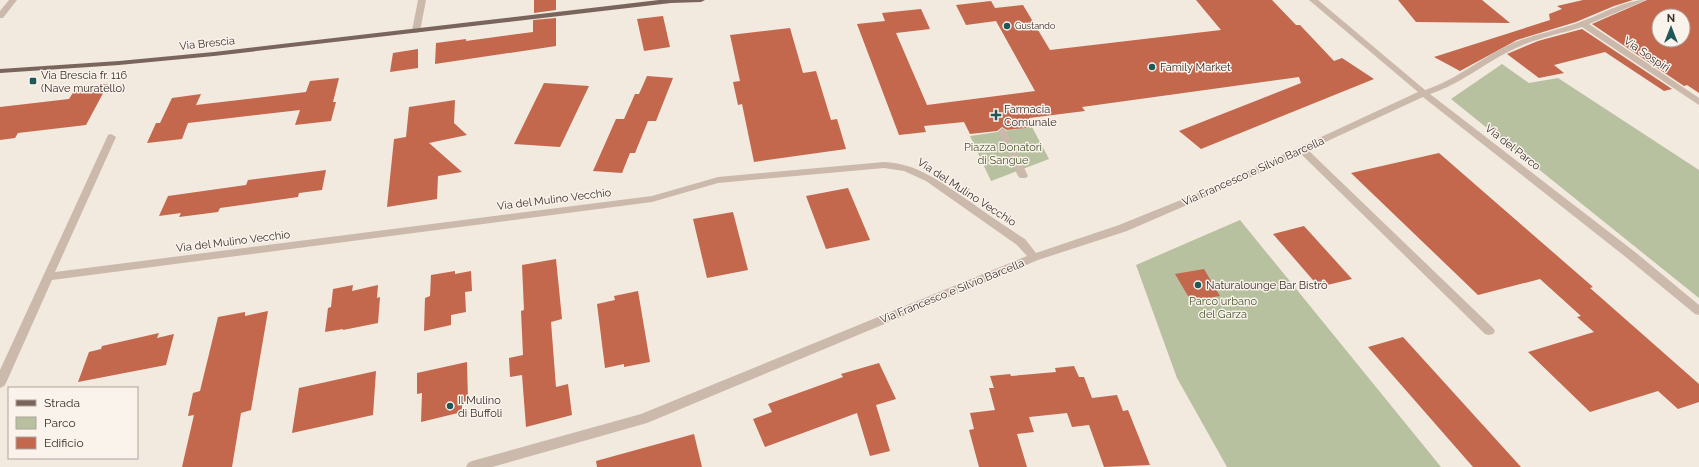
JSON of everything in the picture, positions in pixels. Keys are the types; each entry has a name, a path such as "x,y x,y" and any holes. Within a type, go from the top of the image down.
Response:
{"main road":[{"name":"Via Brescia","path":"0,71 119,63 214,54 674,1 701,0"}],"street":[{"path":"0,16 13,0"},
{"path":"416,31 422,0"},
{"name":"Via del Parco","path":"1313,0 1424,93 1631,255 1699,311"},
{"name":"Via Francesco e Silvio Barcella","path":"472,467 643,419 1034,257 1123,228 1221,187 1424,93 1443,87 1486,61 1520,43 1583,24 1642,0"},
{"name":"Via Sospiri","path":"1583,24 1699,102"},
{"path":"1002,131 1006,140"},
{"path":"0,383 111,137"},
{"path":"1301,149 1489,331"},
{"path":"1013,154 1023,176"},
{"name":"Via del Mulino Vecchio","path":"48,276 652,199 718,180 884,165 899,165 913,170 929,179 1021,242 1034,257"}],"green space":[{"path":"1502,64 1529,83 1558,78 1699,170 1699,298 1451,99"},
{"name":"Piazza Donatori di Sangue","path":"1032,127 1049,159 991,181 970,136"},
{"name":"Parco urbano del Garza","path":"1240,220 1441,467 1227,467 1177,378 1136,265"}],"building":[{"path":"534,0 556,0 556,10 534,13"},
{"path":"1196,0 1272,0 1296,25 1300,25 1334,61 1342,58 1374,79 1201,149 1179,131 1301,83 1299,77 1082,107 1085,111 1029,118 1034,126 1026,128 1007,130 1002,127 997,131 970,134 964,122 924,126 926,132 899,135 857,24 885,21 882,13 921,9 930,29 896,33 927,105 1035,91 996,21 966,25 956,5 991,1 995,8 1023,5 1050,50 1221,30"},
{"path":"1398,0 1482,0 1510,23 1416,22"},
{"path":"1583,0 1633,0 1614,6 1576,22 1517,40 1460,71 1434,57 1550,20 1549,14 1562,9 1557,6"},
{"path":"1647,0 1699,0 1699,93 1687,85 1684,86 1592,24"},
{"path":"663,16 670,47 644,51 637,19"},
{"path":"556,18 556,46 435,64 436,43 466,39 466,41 533,32 533,20"},
{"path":"790,28 803,73 816,71 831,120 837,119 846,149 754,162 742,104 738,105 733,82 740,81 730,35"},
{"path":"1582,29 1672,89 1664,91 1605,52 1554,65 1564,73 1539,78 1507,54 1538,41"},
{"path":"418,49 418,68 390,72 393,53"},
{"path":"647,76 673,78 656,121 648,121 635,153 630,153 622,173 593,171 616,119 624,119 635,94 639,94"},
{"path":"339,78 333,102 336,102 331,121 295,125 300,110 188,123 182,139 147,143 156,123 160,123 172,98 201,94 196,105 306,92 310,81"},
{"path":"544,83 589,86 560,147 514,144"},
{"path":"108,84 86,125 18,133 15,138 0,140 0,107 69,99 76,88"},
{"path":"455,100 454,123 467,135 429,143 462,172 438,176 437,199 387,207 394,139 406,137 409,107"},
{"path":"1439,153 1593,287 1590,288 1699,384 1699,402 1678,409 1658,391 1590,412 1528,352 1594,332 1577,317 1581,316 1540,279 1478,295 1351,173"},
{"path":"326,170 322,190 299,193 298,197 220,208 218,212 179,217 181,213 159,216 168,196 246,185 248,180"},
{"path":"848,188 870,240 826,249 806,196"},
{"path":"733,212 748,270 707,278 693,219"},
{"path":"1304,226 1352,279 1319,287 1273,234"},
{"path":"556,259 562,319 551,322 556,387 568,384 572,415 526,427 522,375 510,377 509,358 523,355 521,311 524,310 522,265"},
{"name":"Naturalounge Bar Bistrò","path":"1204,269 1220,296 1191,301 1175,274"},
{"path":"455,271 455,274 471,271 472,291 465,292 466,312 451,315 451,325 424,331 425,298 430,296 431,275"},
{"path":"353,285 352,291 378,285 377,298 380,297 378,323 325,332 328,308 331,307 333,289"},
{"path":"638,291 650,362 624,367 624,364 605,368 597,304 615,300 614,296"},
{"path":"268,311 251,410 241,413 232,467 182,467 194,415 188,416 193,393 200,391 218,317 245,312 245,316"},
{"path":"159,333 157,338 174,334 166,365 78,382 89,352 101,349 102,346"},
{"path":"1403,337 1521,467 1473,467 1368,347"},
{"path":"467,362 468,401 462,402 462,412 421,422 422,393 417,394 417,373"},
{"path":"879,363 896,399 876,405 890,451 870,456 857,413 765,447 753,419 772,412 768,404 843,377 841,374"},
{"path":"1074,366 1079,377 1084,377 1092,398 1117,395 1123,411 1128,410 1150,465 1104,467 1089,425 1072,427 1067,413 1029,417 1034,432 1017,434 1027,467 979,467 969,430 974,429 970,413 995,410 989,388 994,388 990,376 1010,374 1011,376 1056,372 1055,368"},
{"path":"376,371 373,415 292,433 299,388"},
{"path":"694,434 702,467 597,467 596,461"}],"place":[{"name":"Gustando","path":"1007,26"},
{"name":"Family Market","path":"1152,67"},
{"name":"Via Brescia fr. 116 (Nave muratello)","path":"33,81"},
{"name":"Farmacia Comunale","path":"996,115"},
{"name":"Naturalounge Bar Bistrò","path":"1198,285"},
{"name":"Il Mulino di Buffoli","path":"450,406"}]}
